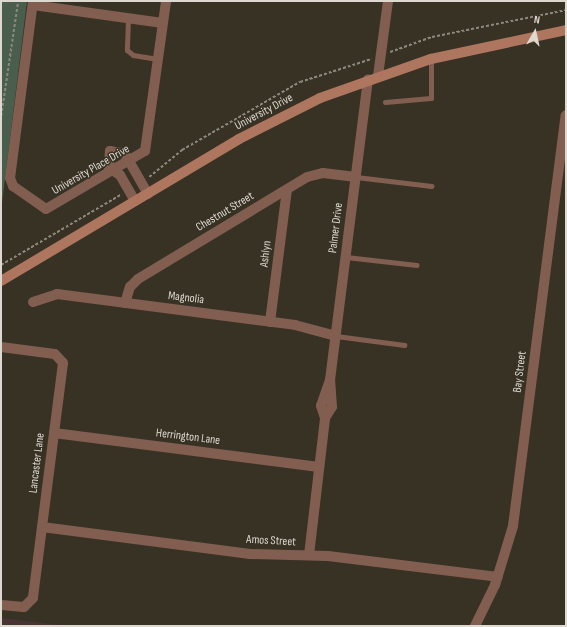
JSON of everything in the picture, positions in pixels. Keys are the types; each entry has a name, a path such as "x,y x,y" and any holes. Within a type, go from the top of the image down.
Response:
{"main road":[{"name":"University Drive","path":"1,281 267,124 368,79 431,59 566,30"}],"street":[{"name":"University Place Drive","path":"163,23 33,3 11,184 40,207 47,208 130,162 147,147 166,1"},
{"path":"378,76 388,1"},
{"name":"Palmer Drive","path":"309,555 325,418 322,400 330,380 368,79"},
{"name":"Bay Street","path":"475,626 498,577 515,515 561,192 566,115"},
{"path":"135,201 114,171 107,165 112,150 124,152 148,194"},
{"name":"Chestnut Street","path":"125,303 130,287 138,278 316,174 356,177"},
{"name":"Ashlyn","path":"270,322 287,190"},
{"name":"Magnolia","path":"33,302 54,294 270,322 336,336"},
{"name":"Lancaster Lane","path":"1,347 55,354 61,358 54,433 32,600 22,607 1,605"},
{"name":"Herrington Lane","path":"54,433 319,467"},
{"name":"Amos Street","path":"42,527 250,554 309,555 498,577"}],"lane":[{"path":"128,18 127,50 133,55 158,59"},
{"path":"385,102 431,98 431,59"},
{"path":"356,177 431,186"},
{"path":"346,256 416,265"},
{"path":"336,336 404,345"}],"path":[{"path":"1,116 18,1"}],"shaded area":[{"path":"1,618 68,626 1,626"}],"green space":[{"path":"1,1 27,1 1,211"}]}
